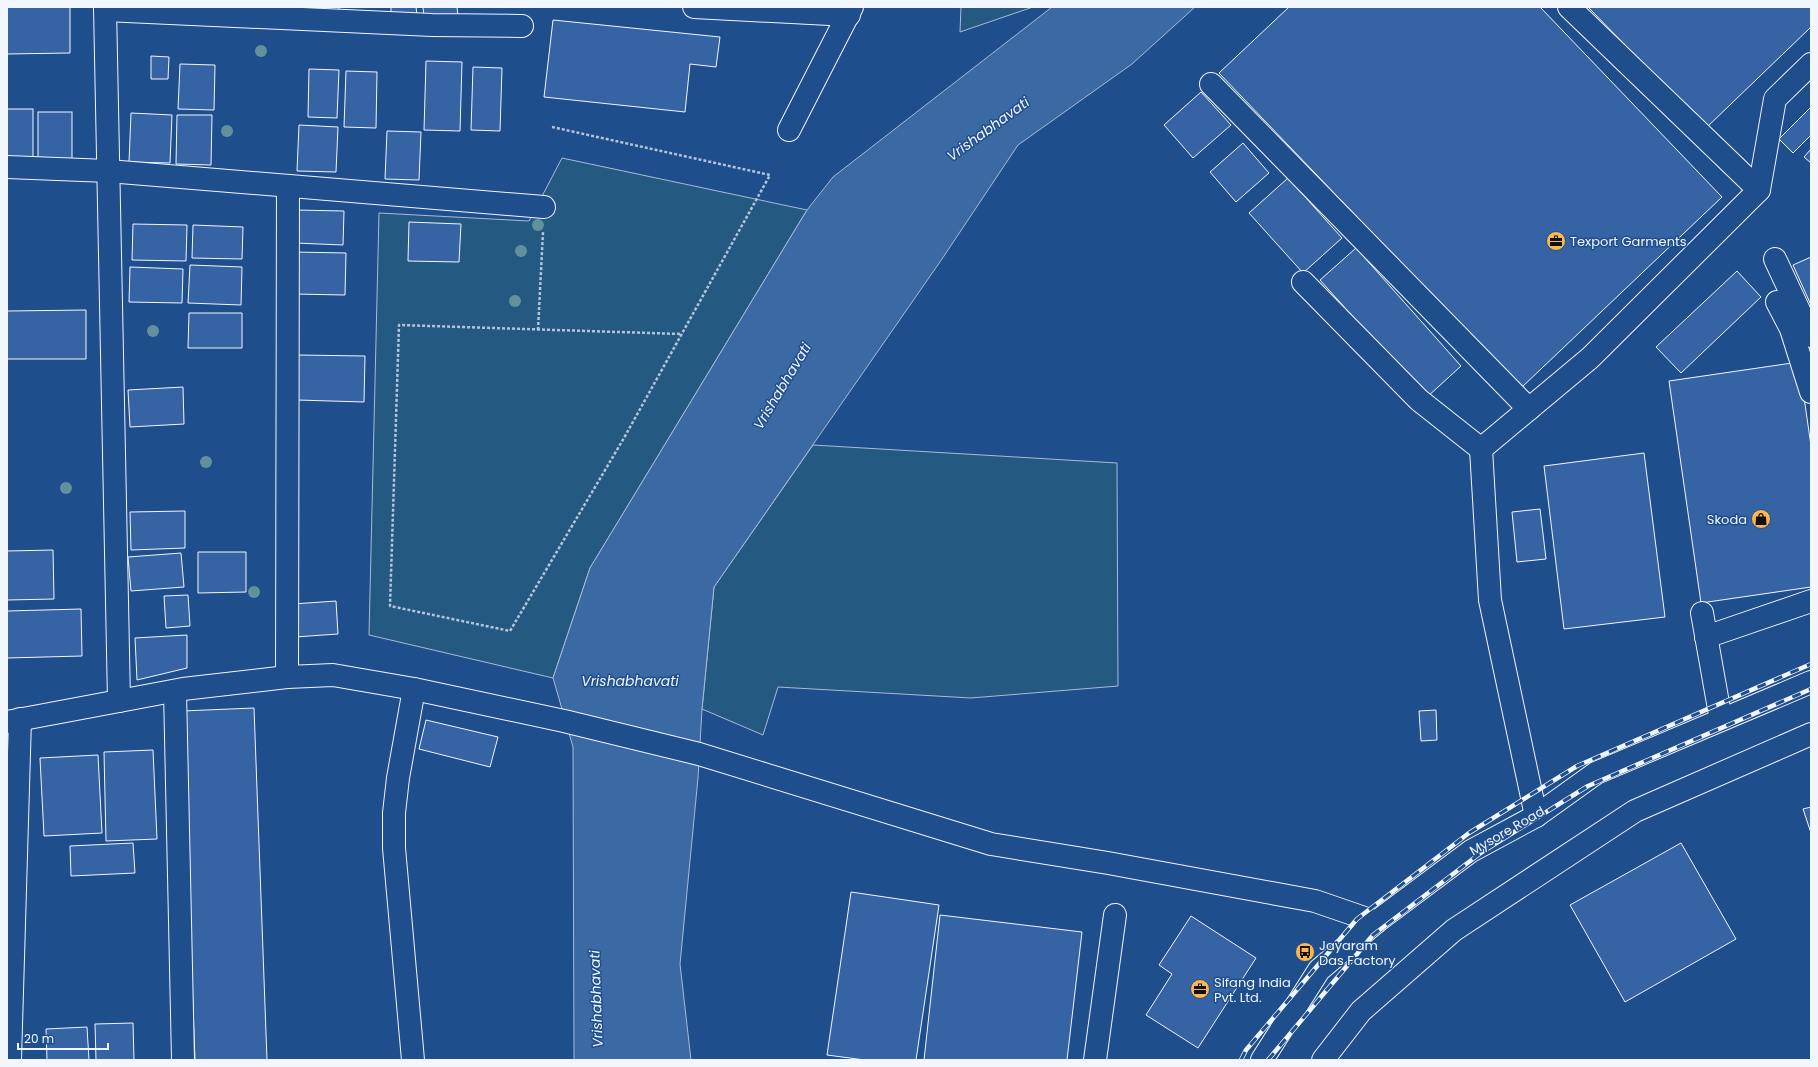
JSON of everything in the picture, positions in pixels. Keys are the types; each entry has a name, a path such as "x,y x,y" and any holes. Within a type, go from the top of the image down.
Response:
{"main road":[{"path":"694,7 850,11 789,130"},
{"path":"1569,7 1760,190"},
{"path":"119,701 105,8 432,25 522,26"},
{"path":"1481,449 1590,358 1760,190 1775,99 1811,64"},
{"path":"1212,84 1529,409"},
{"path":"7,166 108,171 544,207"},
{"path":"287,677 288,186"},
{"path":"1775,259 1811,336"},
{"path":"1303,282 1419,400 1481,449 1490,600 1536,816"},
{"path":"1777,302 1791,329 1811,392"},
{"path":"1706,637 1811,601"},
{"path":"1702,612 1721,720"},
{"path":"10,1060 13,720 175,691 287,677 332,675 414,689 564,721 699,754 991,844 1108,863 1315,901 1376,922"},
{"name":"Mysore Road","path":"1262,1060 1319,970 1376,922 1471,850 1536,816 1596,773 1811,682"},
{"path":"413,1060 394,848 394,813 398,778 414,689"},
{"path":"175,691 183,1060"},
{"path":"1323,1060 1361,1011 1454,930 1635,811 1811,734"},
{"path":"1095,1060 1115,915"}],"path":[{"path":"552,127 770,175 624,438 510,631 390,606 399,326 681,334"},
{"path":"538,330 544,207"}],"shaded area":[{"path":"961,7 1033,7 960,32"},
{"path":"562,158 807,210 590,568 553,678 369,635 379,213 529,221"},
{"path":"813,445 1117,463 1118,686 971,698 778,687 763,735 702,709 714,587"}],"water":[{"name":"Vrishabhavati","path":"1052,7 1195,7 1132,64 1018,145 942,259 714,587 702,709 698,778 680,964 691,1060 574,1060 573,747 553,678 590,568 807,210 833,177"}],"building":[{"path":"7,7 70,7 70,53 7,54"},
{"path":"304,7 339,7 339,10 304,11"},
{"path":"391,7 416,7 417,14 391,15"},
{"path":"423,7 457,7 458,16 424,17"},
{"path":"1289,7 1540,7 1722,197 1521,388 1219,73"},
{"path":"1588,7 1811,7 1811,27 1706,128"},
{"path":"553,20 720,37 716,67 690,64 685,112 544,97"},
{"path":"151,56 169,57 168,79 151,79"},
{"path":"426,61 462,62 460,131 424,130"},
{"path":"180,64 215,65 214,110 178,109"},
{"path":"473,67 502,68 500,131 471,130"},
{"path":"309,69 339,70 337,118 308,117"},
{"path":"346,71 377,72 376,128 344,127"},
{"path":"1201,92 1231,125 1193,158 1164,125"},
{"path":"1811,107 1811,135 1793,153 1779,139"},
{"path":"7,109 33,109 33,160 7,160"},
{"path":"38,112 72,112 72,162 38,162"},
{"path":"131,113 172,115 170,163 129,162"},
{"path":"177,115 212,115 211,165 176,164"},
{"path":"299,125 338,127 336,172 297,171"},
{"path":"387,131 421,132 419,180 385,179"},
{"path":"1243,143 1269,173 1236,202 1210,172"},
{"path":"1811,149 1811,163 1804,157"},
{"path":"1288,178 1342,238 1303,273 1249,213"},
{"path":"296,210 344,211 343,245 295,243"},
{"path":"409,222 461,224 459,262 408,261"},
{"path":"133,224 187,225 186,261 132,260"},
{"path":"193,225 243,227 242,259 192,258"},
{"path":"1356,248 1461,366 1426,398 1320,280"},
{"path":"294,252 346,253 345,295 293,294"},
{"path":"1811,257 1811,305 1793,265"},
{"path":"190,265 242,267 241,305 188,303"},
{"path":"130,267 183,269 182,303 129,302"},
{"path":"1737,271 1761,297 1681,373 1656,347"},
{"path":"86,310 86,359 7,359 7,311"},
{"path":"189,313 242,313 242,348 188,348"},
{"path":"298,355 365,356 364,402 297,400"},
{"path":"1799,362 1811,446 1811,587 1701,603 1669,381"},
{"path":"183,387 184,424 130,427 128,390"},
{"path":"1644,453 1665,617 1564,629 1544,466"},
{"path":"1540,509 1546,559 1517,562 1512,512"},
{"path":"185,511 185,548 131,550 130,512"},
{"path":"53,550 54,599 7,600 7,551"},
{"path":"198,552 246,552 246,592 198,593"},
{"path":"181,553 184,587 131,591 128,557"},
{"path":"188,595 190,626 166,628 164,596"},
{"path":"336,601 338,634 295,637 293,604"},
{"path":"81,609 82,656 7,658 7,611"},
{"path":"187,635 187,668 137,680 135,638"},
{"path":"254,708 267,1060 195,1060 182,711"},
{"path":"1436,710 1437,740 1421,741 1419,711"},
{"path":"426,720 498,737 490,767 419,749"},
{"path":"153,750 157,839 106,841 104,752"},
{"path":"98,755 102,833 44,836 40,758"},
{"path":"1811,807 1811,833 1803,809"},
{"path":"133,843 135,873 71,876 70,846"},
{"path":"1681,843 1736,939 1625,1002 1570,905"},
{"path":"851,892 939,905 916,1060 865,1060 827,1055"},
{"path":"940,915 1082,932 1067,1060 924,1060"},
{"path":"1191,916 1256,958 1198,1048 1146,1015 1172,974 1159,965"},
{"path":"133,1023 134,1060 96,1060 95,1024"},
{"path":"87,1027 89,1060 47,1060 46,1029"}],"railway":[{"path":"1241,1060 1246,1050 1357,919 1469,833 1577,766 1811,664"},
{"path":"1268,1060 1373,935 1482,852 1588,786 1811,689"}],"place":[{"name":"Texport Garments","path":"1556,241"},
{"name":"Skoda","path":"1761,519"},
{"name":"Jayaram Das Factory","path":"1305,952"},
{"name":"Sifang India Pvt. Ltd.","path":"1200,989"}]}
